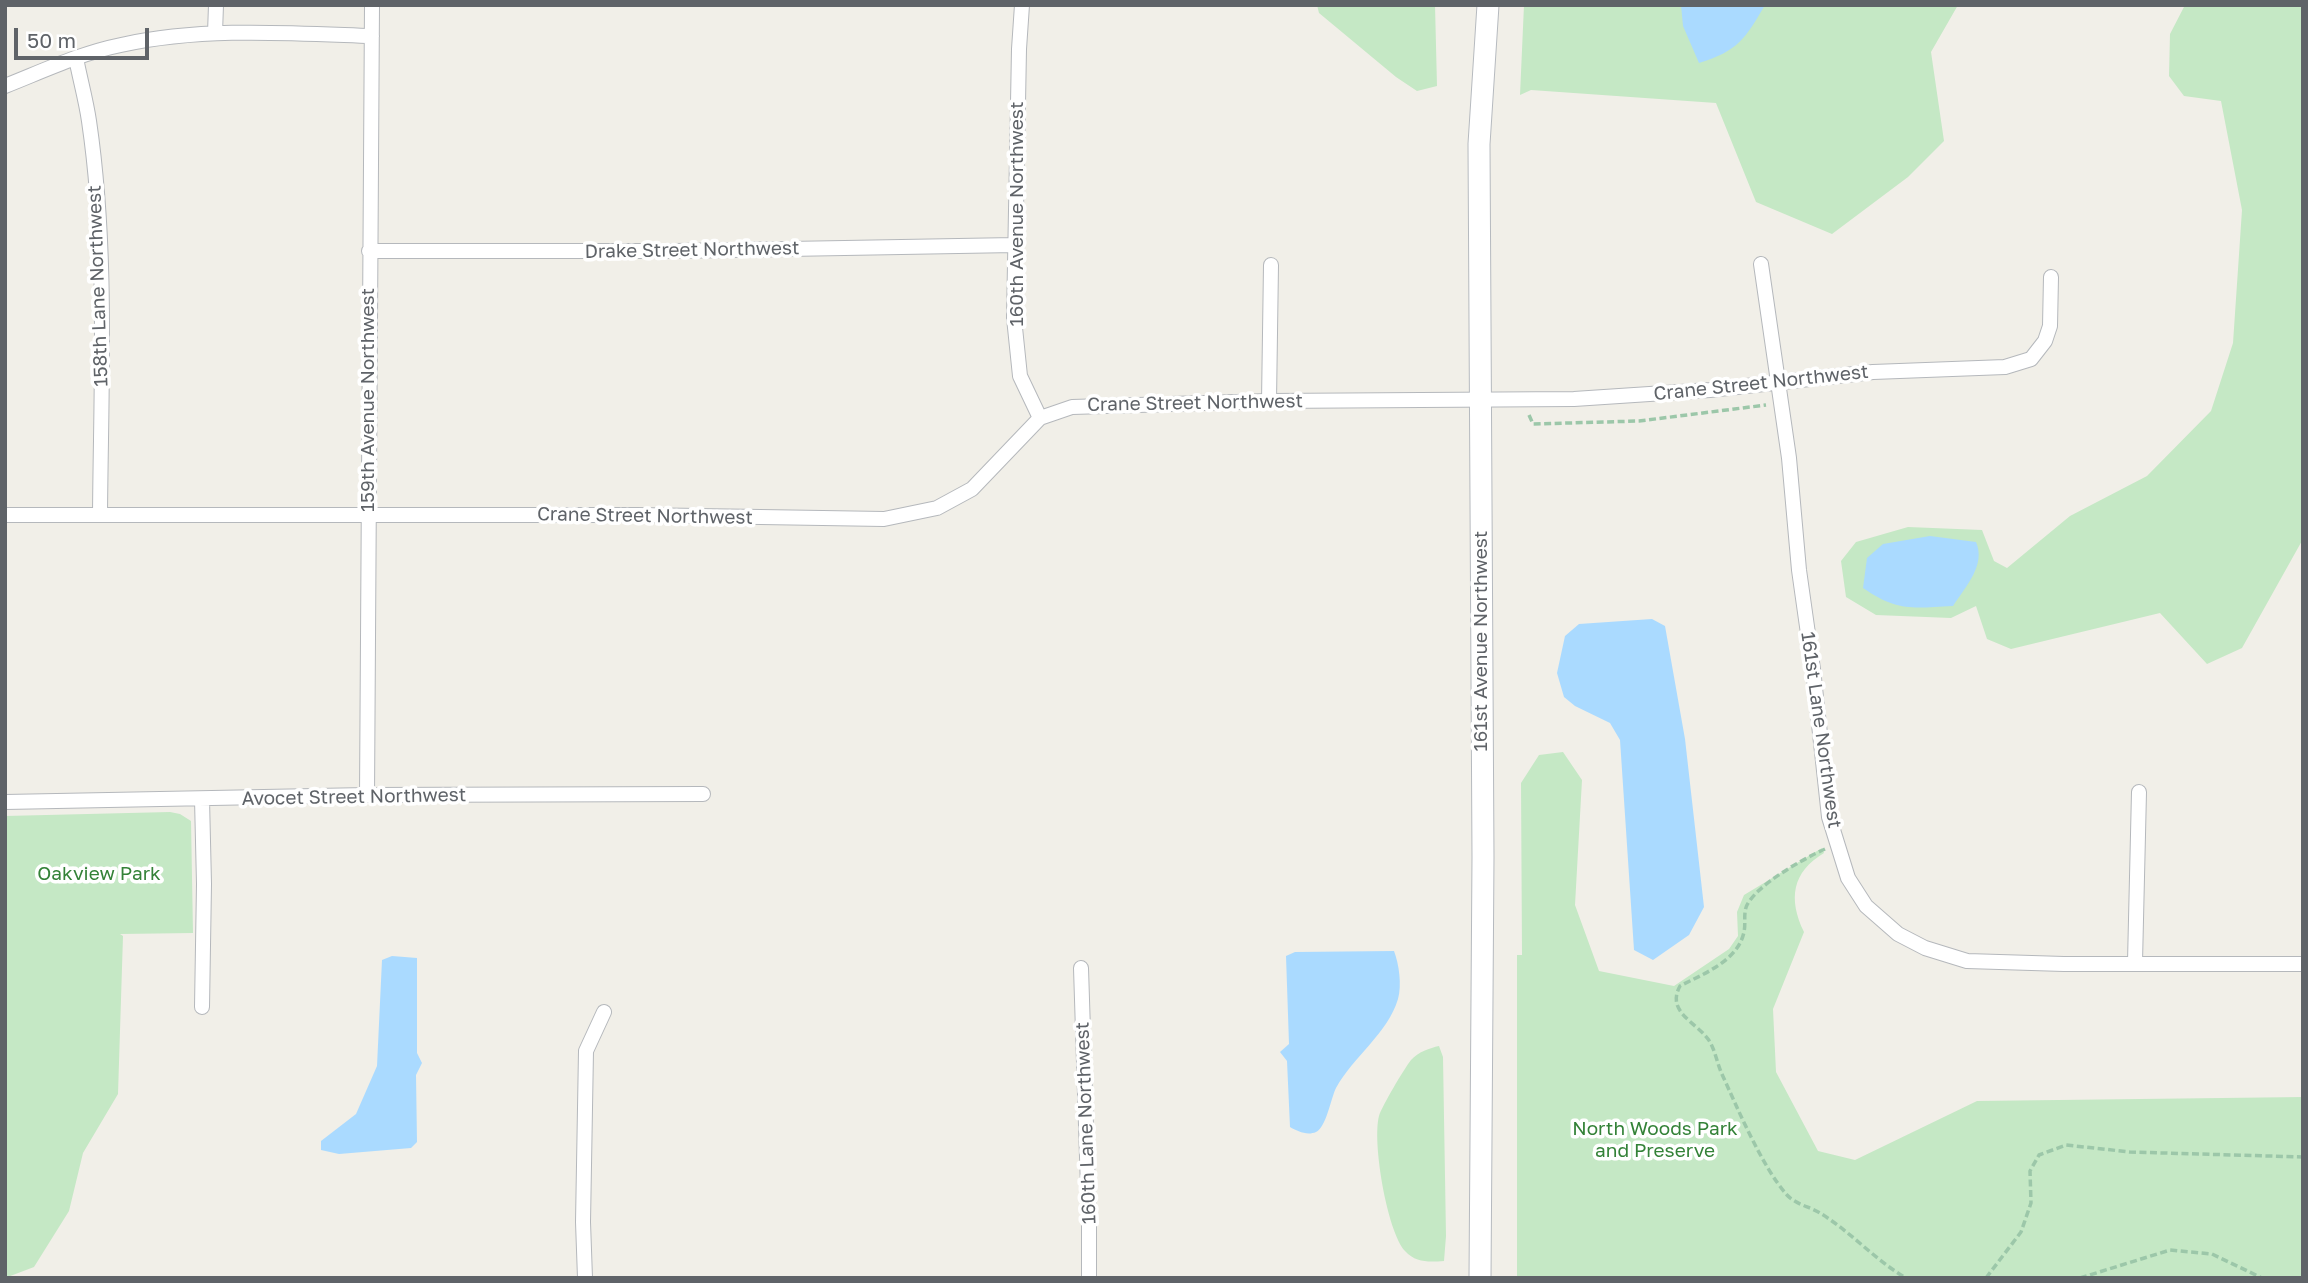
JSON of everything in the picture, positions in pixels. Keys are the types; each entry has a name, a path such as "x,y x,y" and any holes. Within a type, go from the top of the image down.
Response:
{"main road":[{"name":"161st Avenue Northwest","path":"1480,1278 1483,858 1479,144 1488,5"}],"street":[{"path":"215,33 216,5"},
{"name":"159th Avenue Northwest","path":"367,795 372,5"},
{"name":"160th Avenue Northwest","path":"1022,5 1014,318 1020,376 1040,418"},
{"path":"5,86 76,58 119,45 166,36 215,33 372,36"},
{"name":"158th Lane Northwest","path":"76,58 89,120 98,203 102,322 100,515"},
{"name":"Drake Street Northwest","path":"369,251 674,251 1015,245"},
{"name":"161st Lane Northwest","path":"1761,264 1789,458 1799,570 1829,817 1848,878 1867,906 1898,934 1925,948 1980,962 2303,964"},
{"path":"1269,401 1271,265"},
{"name":"Crane Street Northwest","path":"5,515 637,515 884,519 937,508 972,489 1040,418 1072,407 1269,401 1524,400 1652,394 1873,372 2005,367 2023,363 2039,351 2050,326 2051,277"},
{"path":"2135,962 2139,792"},
{"name":"Avocet Street Northwest","path":"5,802 367,795 703,794"},
{"path":"202,799 202,1007"},
{"name":"160th Lane Northwest","path":"1081,968 1089,1278"},
{"path":"585,1278 583,1222 586,1051 604,1012"}],"path":[{"path":"1524,400 1532,424 1639,421 1780,403"},
{"path":"1838,845 1796,864 1765,884 1745,907 1744,933 1738,945 1722,964 1680,986 1676,1001 1686,1020 1698,1027 1710,1041 1720,1070 1769,1170 1789,1198 1821,1214 1873,1256 1906,1278"},
{"path":"1986,1278 2021,1232 2031,1203 2030,1171 2039,1155 2066,1145 2143,1152 2303,1157"},
{"path":"2080,1278 2170,1250 2212,1254 2262,1278"}],"green space":[{"path":"1317,5 1435,5 1437,86 1417,91 1396,77 1319,13"},
{"path":"1524,5 1958,5 1931,52 1944,141 1908,177 1832,234 1756,202 1716,103 1531,90 1520,95"},
{"path":"2185,5 2303,5 2303,539 2242,648 2207,664 2160,613 2011,649 1987,639 1976,606 1951,618 1876,615 1846,597 1841,561 1856,542 1908,527 1982,530 1994,561 2007,568 2070,516 2147,476 2211,411 2233,343 2242,210 2221,101 2184,96 2169,76 2170,34"},
{"name":"North Woods Park and Preserve","path":"1563,752 1582,780 1575,905 1599,971 1674,986 1729,949 1738,936 1737,912 1744,895 1822,848 1824,853 1805,869 1796,887 1796,908 1804,932 1773,1009 1776,1072 1818,1151 1855,1160 1977,1101 2303,1097 2303,1278 1517,1278 1517,955 1522,955 1521,783 1539,755"},
{"name":"Oakview Park","path":"170,812 180,814 191,821 193,933 120,934 123,936 118,1094 83,1153 69,1211 34,1267 5,1278 5,816"},
{"path":"1439,1046 1443,1057 1446,1236 1444,1261 1428,1261 1414,1258 1398,1241 1387,1206 1379,1165 1377,1128 1384,1104 1411,1060 1428,1049"}],"water":[{"path":"1681,5 1765,5 1739,42 1723,54 1699,63 1683,26"},
{"path":"1930,536 1976,542 1977,567 1953,606 1896,605 1863,588 1867,558 1883,544"},
{"path":"1652,619 1665,626 1685,739 1704,907 1689,935 1653,960 1634,950 1620,740 1610,723 1575,706 1564,697 1557,673 1565,636 1579,624"},
{"path":"1394,951 1399,975 1399,993 1386,1023 1336,1088 1320,1129 1306,1133 1290,1127 1287,1061 1280,1052 1289,1044 1286,956 1295,952"},
{"path":"392,956 417,958 417,1053 422,1063 416,1075 417,1142 411,1148 339,1154 321,1150 321,1141 356,1114 377,1066 382,960"}]}
